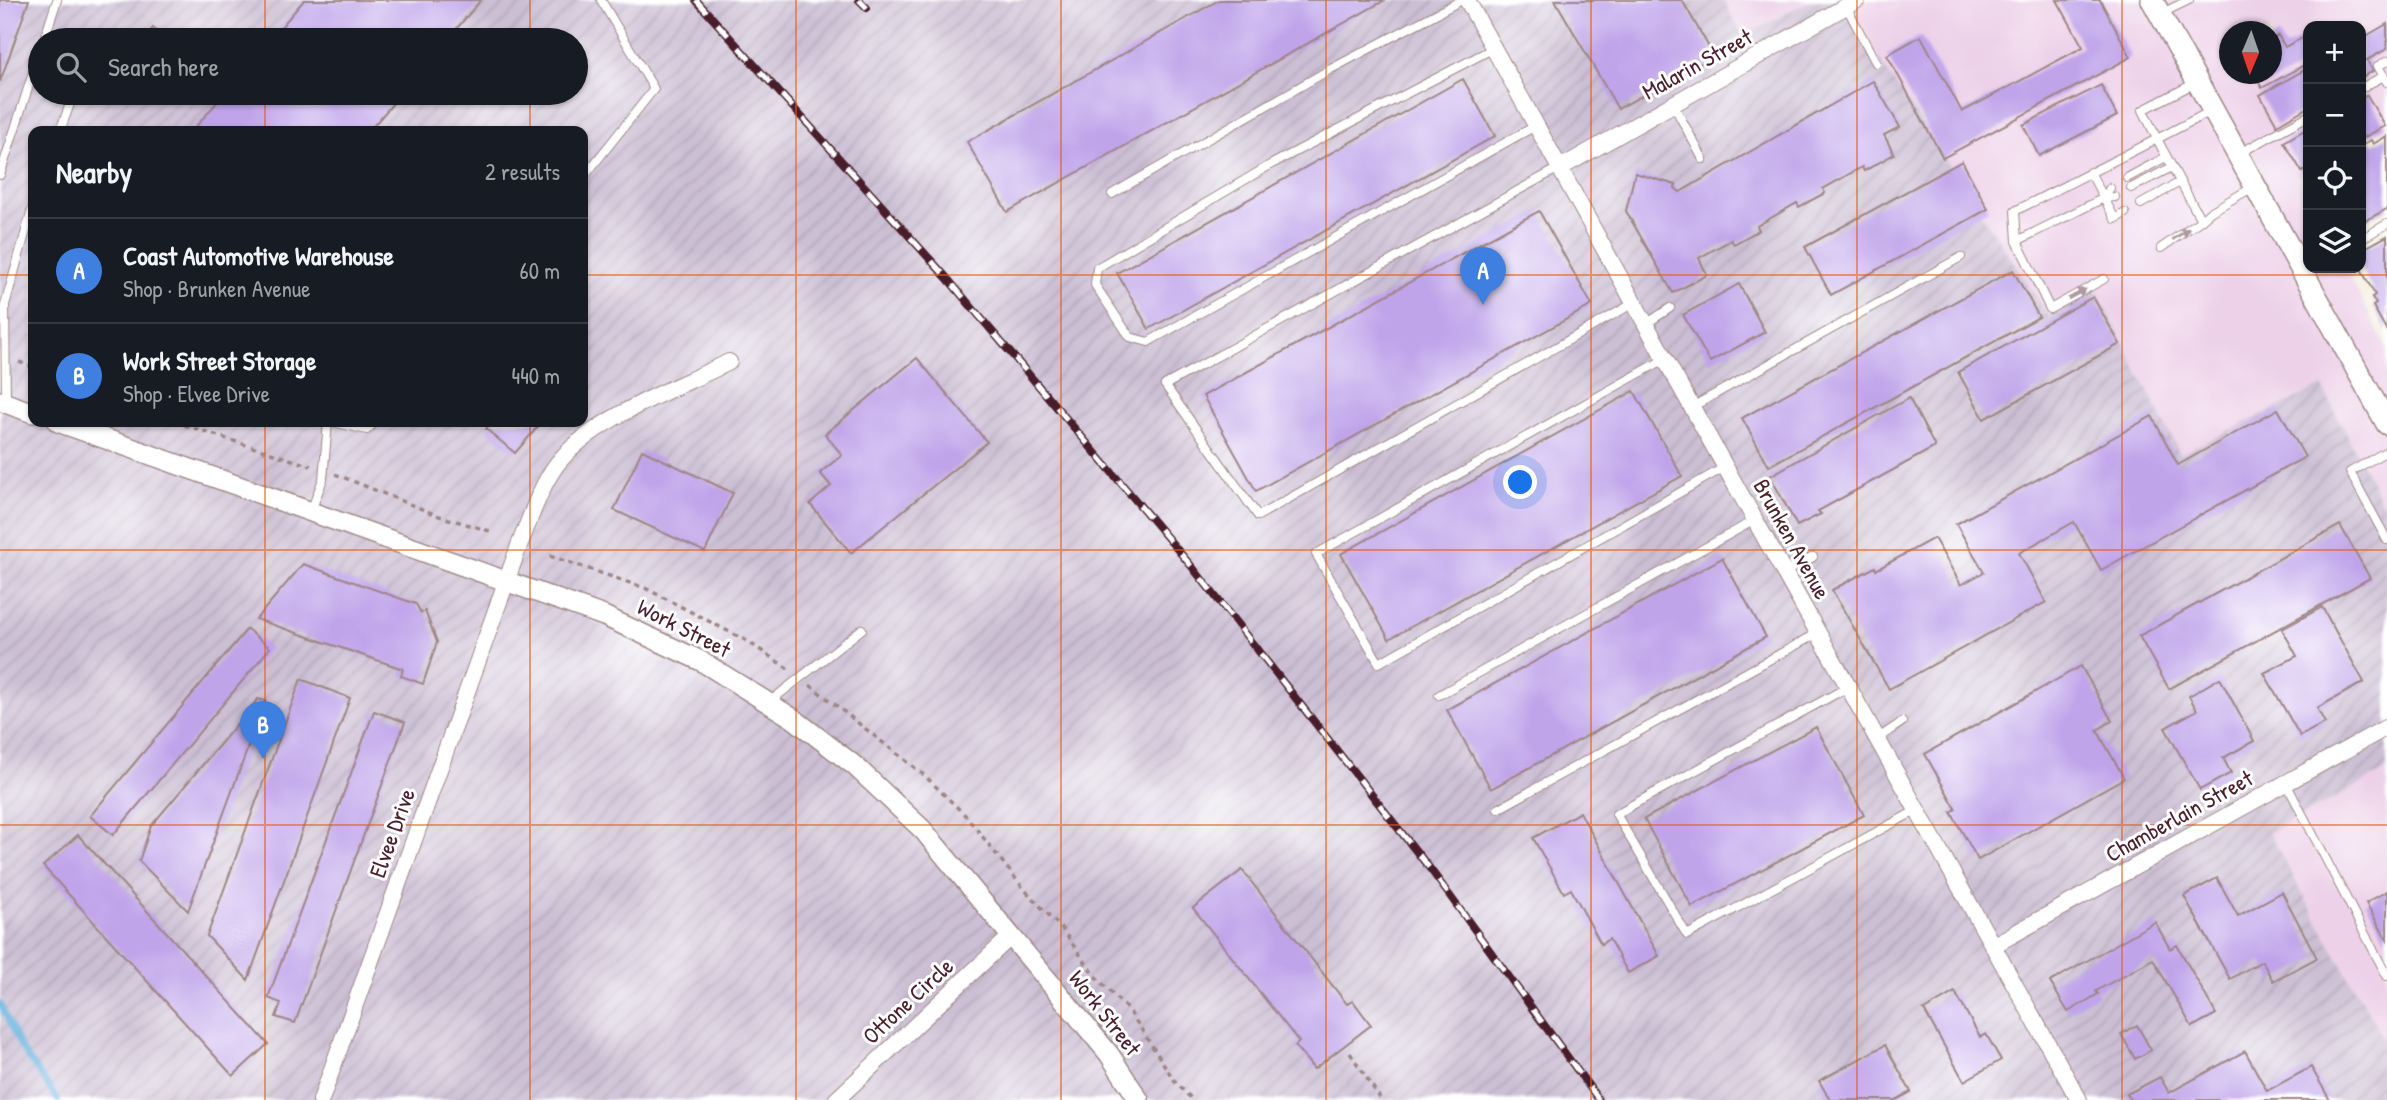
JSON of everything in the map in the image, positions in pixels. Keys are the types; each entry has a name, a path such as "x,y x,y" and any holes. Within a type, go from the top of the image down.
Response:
{"main road":[{"path":"2156,7 2303,263"},
{"path":"2309,273 2387,424"}],"street":[{"name":"Brunken Avenue","path":"1464,0 1494,48 1645,324 2079,1100"},
{"name":"Malarin Street","path":"1560,168 1851,3"},
{"name":"Elvee Drive","path":"321,1100 506,582 538,499 556,465 581,439 608,420 729,362"},
{"path":"3,402 28,411"},
{"name":"Work Street","path":"72,427 604,616 701,661 794,719 855,766 923,830 1109,1054 1139,1100"},
{"name":"Chamberlain Street","path":"1994,945 2387,727"},
{"name":"Ottone Circle","path":"836,1100 1011,936"}],"lane":[{"path":"48,28 57,0"},
{"path":"588,172 654,89 601,0"},
{"path":"1112,194 1329,70 1464,0"},
{"path":"2156,7 2189,0"},
{"path":"1851,3 1876,63"},
{"path":"1494,48 1270,165 1097,268 1095,285 1130,337 1148,342 1537,125"},
{"path":"2366,86 2385,79 2378,66 2387,61"},
{"path":"2197,81 2143,110 2201,220"},
{"path":"0,175 28,88"},
{"path":"1673,104 1703,159"},
{"path":"62,126 70,105"},
{"path":"2104,279 2050,309 2017,241 2014,211 2214,110"},
{"path":"2238,154 2303,119"},
{"path":"2127,178 2166,157"},
{"path":"2131,188 2172,167"},
{"path":"1560,168 1164,385 1258,516 1634,303"},
{"path":"2090,172 2115,219 2124,213"},
{"path":"2141,204 2180,182"},
{"path":"2161,248 2210,212 2256,185"},
{"path":"2104,198 2110,188"},
{"path":"2017,241 2104,198 2115,197"},
{"path":"3,402 5,305 28,224"},
{"path":"2366,236 2387,225"},
{"path":"1692,407 1961,257"},
{"path":"1645,324 1670,308"},
{"path":"1665,359 1316,554 1379,663 1725,467"},
{"path":"311,513 323,479 329,427"},
{"path":"353,427 367,430 370,427"},
{"path":"2387,451 2350,472 2387,540"},
{"path":"1439,695 1755,520"},
{"path":"1784,573 1813,557"},
{"path":"768,703 862,629"},
{"path":"1498,809 1818,633"},
{"path":"1848,687 1616,814 1688,935 1917,810"},
{"path":"1877,739 1902,722"},
{"path":"2286,783 2387,976"}],"path":[{"path":"1350,1053 1380,1098"}],"shaded area":[{"path":"0,0 1724,0 1743,37 1811,0 1840,0 2049,316 2097,291 2180,454 2322,386 2387,512 2387,770 2269,833 2387,1046 2387,1100 0,1100"},
{"path":"1725,0 1811,0 1743,37"},
{"path":"1840,0 2387,0 2387,128 2366,139 2366,21 2303,21 2303,173 2297,177 2303,189 2303,273 2348,273 2387,348 2387,512 2322,386 2180,455 2097,291 2049,316"},
{"path":"2387,770 2387,1046 2269,833"}],"building":[{"path":"0,0 29,0 0,82"},
{"path":"304,0 481,0 457,28 280,28"},
{"path":"1219,0 1385,0 1007,212 967,142"},
{"path":"1555,0 1682,0 1714,56 1618,109"},
{"path":"2057,0 2100,0 2131,57 1943,158 1887,55 1921,36 1962,112 2083,47"},
{"path":"2387,24 2387,49 2367,60 2373,71 2366,75 2366,36"},
{"path":"2303,38 2303,66 2282,77 2282,42 2285,47"},
{"path":"2303,71 2303,110 2277,125 2260,95"},
{"path":"1463,79 1495,136 1149,329 1117,273"},
{"path":"1873,81 1900,127 1884,135 1894,154 1864,171 1862,167 1823,189 1825,193 1799,207 1797,203 1757,226 1759,230 1734,244 1731,240 1699,258 1707,275 1673,293 1626,211 1635,173 1676,185 1675,188 1680,192"},
{"path":"2101,85 2117,116 2039,156 2023,125"},
{"path":"2366,96 2385,126 2366,136"},
{"path":"215,105 392,105 373,126 196,126"},
{"path":"2303,131 2303,172 2302,172 2284,142"},
{"path":"2387,136 2387,209 2366,220 2366,143 2371,140 2373,144"},
{"path":"1962,161 1988,209 1831,295 1805,247"},
{"path":"1539,211 1592,305 1256,491 1203,396"},
{"path":"2387,236 2387,331 2373,306 2376,304 2372,297 2375,295 2363,273 2366,273 2366,247"},
{"path":"2013,270 2039,317 1769,466 1742,418"},
{"path":"1739,284 1765,332 1710,362 1683,315"},
{"path":"2093,297 2120,344 1984,419 1958,372"},
{"path":"917,358 987,442 851,553 810,504 831,486 820,473 842,455 825,434"},
{"path":"1634,391 1682,476 1389,639 1341,554"},
{"path":"1909,398 1935,447 1818,511 1821,514 1797,526 1770,476"},
{"path":"2278,409 2305,457 2101,570 2074,522 2019,553 2046,602 1889,689 1832,590 1875,567 1876,570 1934,538 1961,585 1984,572 1956,524 2152,416 2178,465"},
{"path":"488,427 538,427 515,453 486,429"},
{"path":"642,450 733,493 705,552 614,510"},
{"path":"2340,525 2370,578 2169,689 2139,636"},
{"path":"1722,558 1766,637 1491,789 1447,710"},
{"path":"303,564 416,604 421,613 425,611 437,642 423,684 401,676 403,669 256,619"},
{"path":"2322,607 2364,682 2317,708 2325,723 2300,736 2264,673 2297,656 2282,629"},
{"path":"247,629 270,648 113,835 90,816"},
{"path":"2081,666 2112,721 2097,730 2124,778 1978,860 1951,812 1956,809 1925,754"},
{"path":"2220,678 2254,741 2223,758 2231,773 2200,790 2165,728 2197,710 2189,696"},
{"path":"301,679 350,698 248,980 207,936"},
{"path":"258,699 265,701 188,911 139,861 151,826"},
{"path":"374,711 405,722 295,1023 276,1017 281,1003 268,998"},
{"path":"1816,727 1864,815 1692,907 1644,819"},
{"path":"1580,812 1659,956 1628,973 1609,939 1601,944 1571,889 1564,893 1533,838"},
{"path":"78,835 268,1044 233,1076 43,866"},
{"path":"1242,870 1347,1004 1353,1001 1371,1025 1314,1069 1295,1046 1299,1042 1193,908"},
{"path":"2217,878 2238,916 2282,892 2317,958 2273,981 2262,961 2230,979 2184,896"},
{"path":"2387,891 2387,940 2366,903"},
{"path":"2155,922 2170,949 2177,945 2216,1014 2192,1027 2153,959 2096,991 2098,994 2068,1012 2050,982"},
{"path":"1955,992 1980,1037 1986,1034 2001,1060 1964,1081 1924,1010"},
{"path":"2137,1025 2151,1050 2135,1059 2121,1034"},
{"path":"1885,1045 1911,1092 1896,1100 1830,1100 1819,1081"},
{"path":"2245,1051 2267,1091 2311,1067 2330,1100 2130,1100 2127,1094 2160,1077 2169,1093"}],"waterway":[{"path":"0,1004 21,1048 58,1100"}],"railway":[{"path":"696,0 947,278 1193,568 1431,870 1599,1100"},
{"path":"859,0 867,8"}],"place":[{"name":"Coast Automotive Warehouse","path":"1483,305"},
{"name":"Work Street Storage","path":"263,759"}]}
